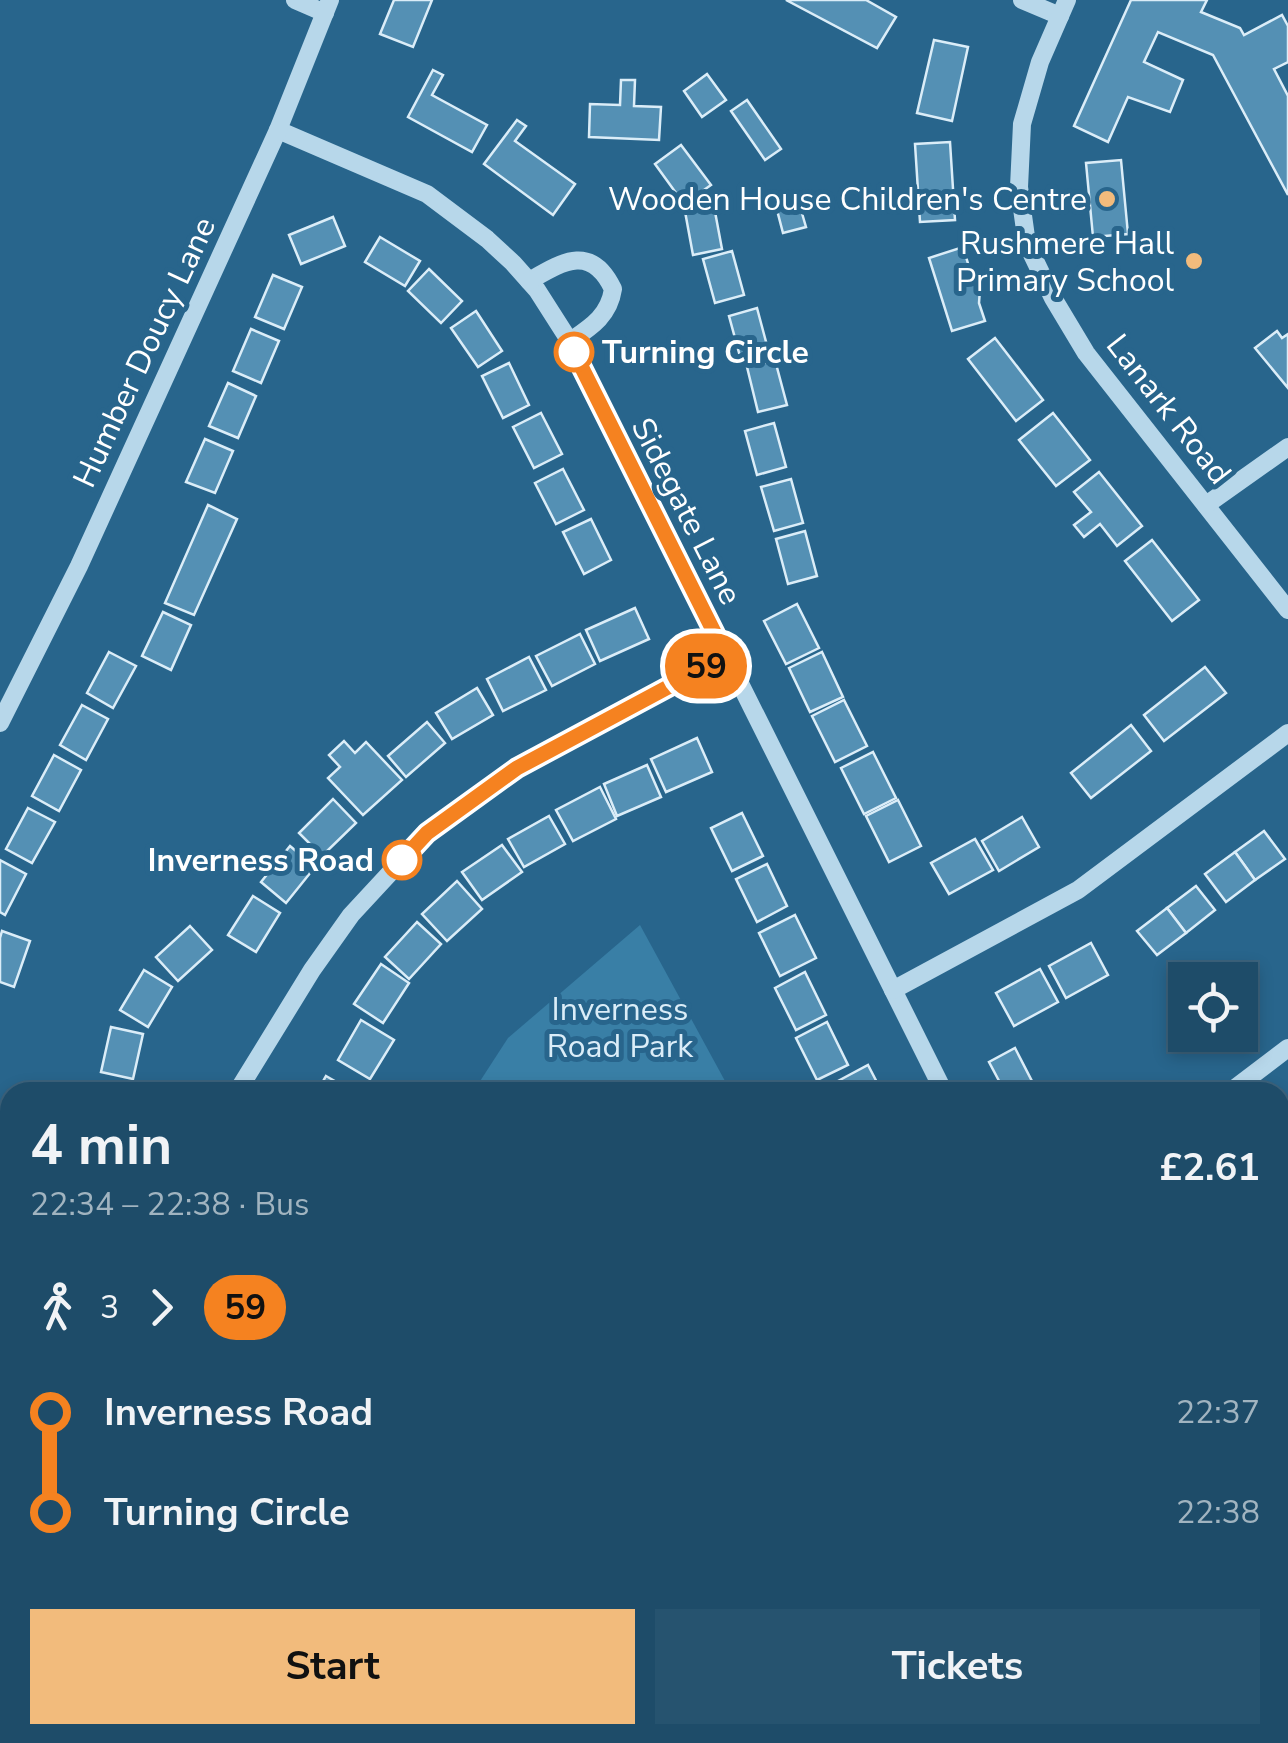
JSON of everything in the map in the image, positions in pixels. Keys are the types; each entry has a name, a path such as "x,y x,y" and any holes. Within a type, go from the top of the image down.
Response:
{"street":[{"path":"295,0 328,6"},
{"path":"1022,0 1063,8"},
{"name":"Humber Doucy Lane","path":"0,723 79,566 278,130 328,6"},
{"name":"Lanark Road","path":"1063,8 1040,62 1022,124 1018,188 1027,244 1086,353 1288,610"},
{"name":"Sidegate Lane","path":"278,130 427,194 487,238 529,281 569,342 939,1082"},
{"path":"529,281 560,263 576,259 606,274 614,288 609,308 594,325 569,342"},
{"path":"1206,506 1288,447"},
{"path":"243,1082 350,915 427,833 517,768 726,656"},
{"path":"893,990 1078,890 1288,734"},
{"path":"1243,1082 1288,1048"}],"green space":[{"name":"Inverness Road Park","path":"640,925 726,1082 479,1082 508,1038"}],"building":[{"path":"394,0 432,0 413,47 380,34"},
{"path":"786,0 866,0 896,17 877,48"},
{"path":"1131,0 1207,0 1201,12 1240,28 1244,35 1282,15 1288,26 1288,62 1274,69 1288,96 1288,195 1213,55 1158,32 1144,62 1183,80 1170,112 1128,97 1108,142 1074,126"},
{"path":"934,40 968,47 952,121 917,113"},
{"path":"433,70 443,75 432,95 487,125 472,152 408,117"},
{"path":"707,74 726,100 702,117 684,91"},
{"path":"621,80 635,80 634,106 661,107 659,140 589,137 590,104 620,105"},
{"path":"747,100 781,149 765,160 731,111"},
{"path":"517,120 526,126 515,141 575,184 553,215 484,164"},
{"path":"950,142 955,220 920,222 915,144"},
{"path":"681,145 711,185 684,204 655,164"},
{"name":"Wooden House Children's Centre","path":"1121,160 1128,234 1093,237 1086,163"},
{"path":"713,201 722,249 693,255 684,206"},
{"path":"799,203 806,227 783,233 777,210"},
{"path":"333,217 345,246 301,264 289,235"},
{"path":"380,237 420,261 405,286 365,262"},
{"path":"963,247 973,280 980,289 979,303 985,321 952,331 929,258"},
{"path":"732,251 744,295 715,303 703,259"},
{"path":"429,269 462,301 441,323 408,291"},
{"path":"273,275 302,287 284,329 255,317"},
{"path":"757,308 769,353 741,360 729,316"},
{"path":"476,311 502,351 478,367 451,328"},
{"path":"251,329 279,341 261,383 233,371"},
{"path":"1277,331 1282,338 1288,334 1288,388 1255,348"},
{"path":"995,338 1043,400 1016,421 968,359"},
{"path":"775,360 787,405 758,412 747,367"},
{"path":"509,363 529,405 503,418 482,376"},
{"path":"228,383 256,396 238,438 209,426"},
{"path":"541,413 562,454 534,468 513,427"},
{"path":"1053,413 1090,460 1056,486 1019,440"},
{"path":"774,423 786,467 757,475 745,431"},
{"path":"205,439 233,451 215,493 186,482"},
{"path":"563,469 584,510 556,524 535,483"},
{"path":"1099,472 1142,526 1117,546 1100,524 1084,537 1074,525 1091,512 1074,492"},
{"path":"791,479 803,523 774,531 761,487"},
{"path":"208,505 237,519 194,615 165,603"},
{"path":"591,519 611,560 584,574 563,532"},
{"path":"805,531 817,576 788,584 776,539"},
{"path":"1152,540 1199,600 1172,621 1125,561"},
{"path":"797,604 819,648 786,664 764,621"},
{"path":"635,608 649,639 600,661 586,630"},
{"path":"163,612 191,625 171,670 142,656"},
{"path":"580,634 595,664 552,686 536,656"},
{"path":"109,652 136,666 113,708 87,693"},
{"path":"822,652 843,697 810,712 789,668"},
{"path":"529,657 546,690 503,711 487,679"},
{"path":"1205,667 1226,693 1164,741 1144,715"},
{"path":"477,688 493,715 452,739 436,713"},
{"path":"844,700 867,746 835,762 812,716"},
{"path":"82,705 108,719 86,760 60,745"},
{"path":"427,722 445,743 406,777 388,756"},
{"path":"1131,725 1151,751 1091,798 1071,773"},
{"path":"697,738 712,772 666,792 651,759"},
{"path":"344,741 355,753 366,742 402,780 363,815 328,778 340,767 329,755"},
{"path":"873,752 896,798 864,814 841,768"},
{"path":"54,755 81,770 59,811 32,796"},
{"path":"647,765 661,797 617,816 604,784"},
{"path":"600,787 616,819 573,841 556,810"},
{"path":"333,799 356,823 322,856 299,833"},
{"path":"898,800 921,846 889,862 866,816"},
{"path":"28,808 55,822 32,863 6,849"},
{"path":"742,813 763,856 732,871 711,828"},
{"path":"549,816 565,844 524,867 508,839"},
{"path":"1022,817 1039,847 999,871 982,841"},
{"path":"1264,831 1285,859 1255,880 1235,852"},
{"path":"975,839 993,870 949,894 931,863"},
{"path":"502,845 522,872 482,900 462,872"},
{"path":"290,846 315,867 286,903 261,882"},
{"path":"1235,852 1255,880 1226,902 1205,874"},
{"path":"0,860 26,874 5,915 0,912"},
{"path":"767,864 787,906 757,922 736,879"},
{"path":"457,881 482,909 447,941 422,914"},
{"path":"1196,886 1215,910 1186,933 1167,908"},
{"path":"253,896 280,913 256,952 228,935"},
{"path":"1167,908 1186,933 1157,955 1137,931"},
{"path":"795,915 816,958 780,976 759,933"},
{"path":"417,922 441,944 409,979 385,957"},
{"path":"190,926 212,950 178,981 156,957"},
{"path":"2,931 30,941 14,987 0,982"},
{"path":"1091,943 1108,975 1066,998 1049,966"},
{"path":"381,964 409,983 383,1023 354,1004"},
{"path":"1040,969 1058,1002 1014,1026 996,993"},
{"path":"144,970 172,987 148,1027 120,1010"},
{"path":"805,972 826,1015 796,1030 775,988"},
{"path":"361,1020 394,1040 370,1079 338,1060"},
{"path":"827,1022 848,1065 817,1080 796,1038"},
{"path":"111,1027 143,1034 133,1079 101,1072"},
{"path":"1015,1048 1032,1082 1000,1082 989,1062"},
{"path":"868,1065 877,1082 838,1082"}],"bus line":[{"name":"59","path":"402,860 427,833 517,768 726,656 574,352"}],"place":[{"name":"Wooden House Children's Centre","path":"1107,199"},
{"name":"Rushmere Hall Primary School","path":"1194,261"},
{"name":"Turning Circle","path":"574,352"},
{"name":"Inverness Road","path":"402,860"}]}
